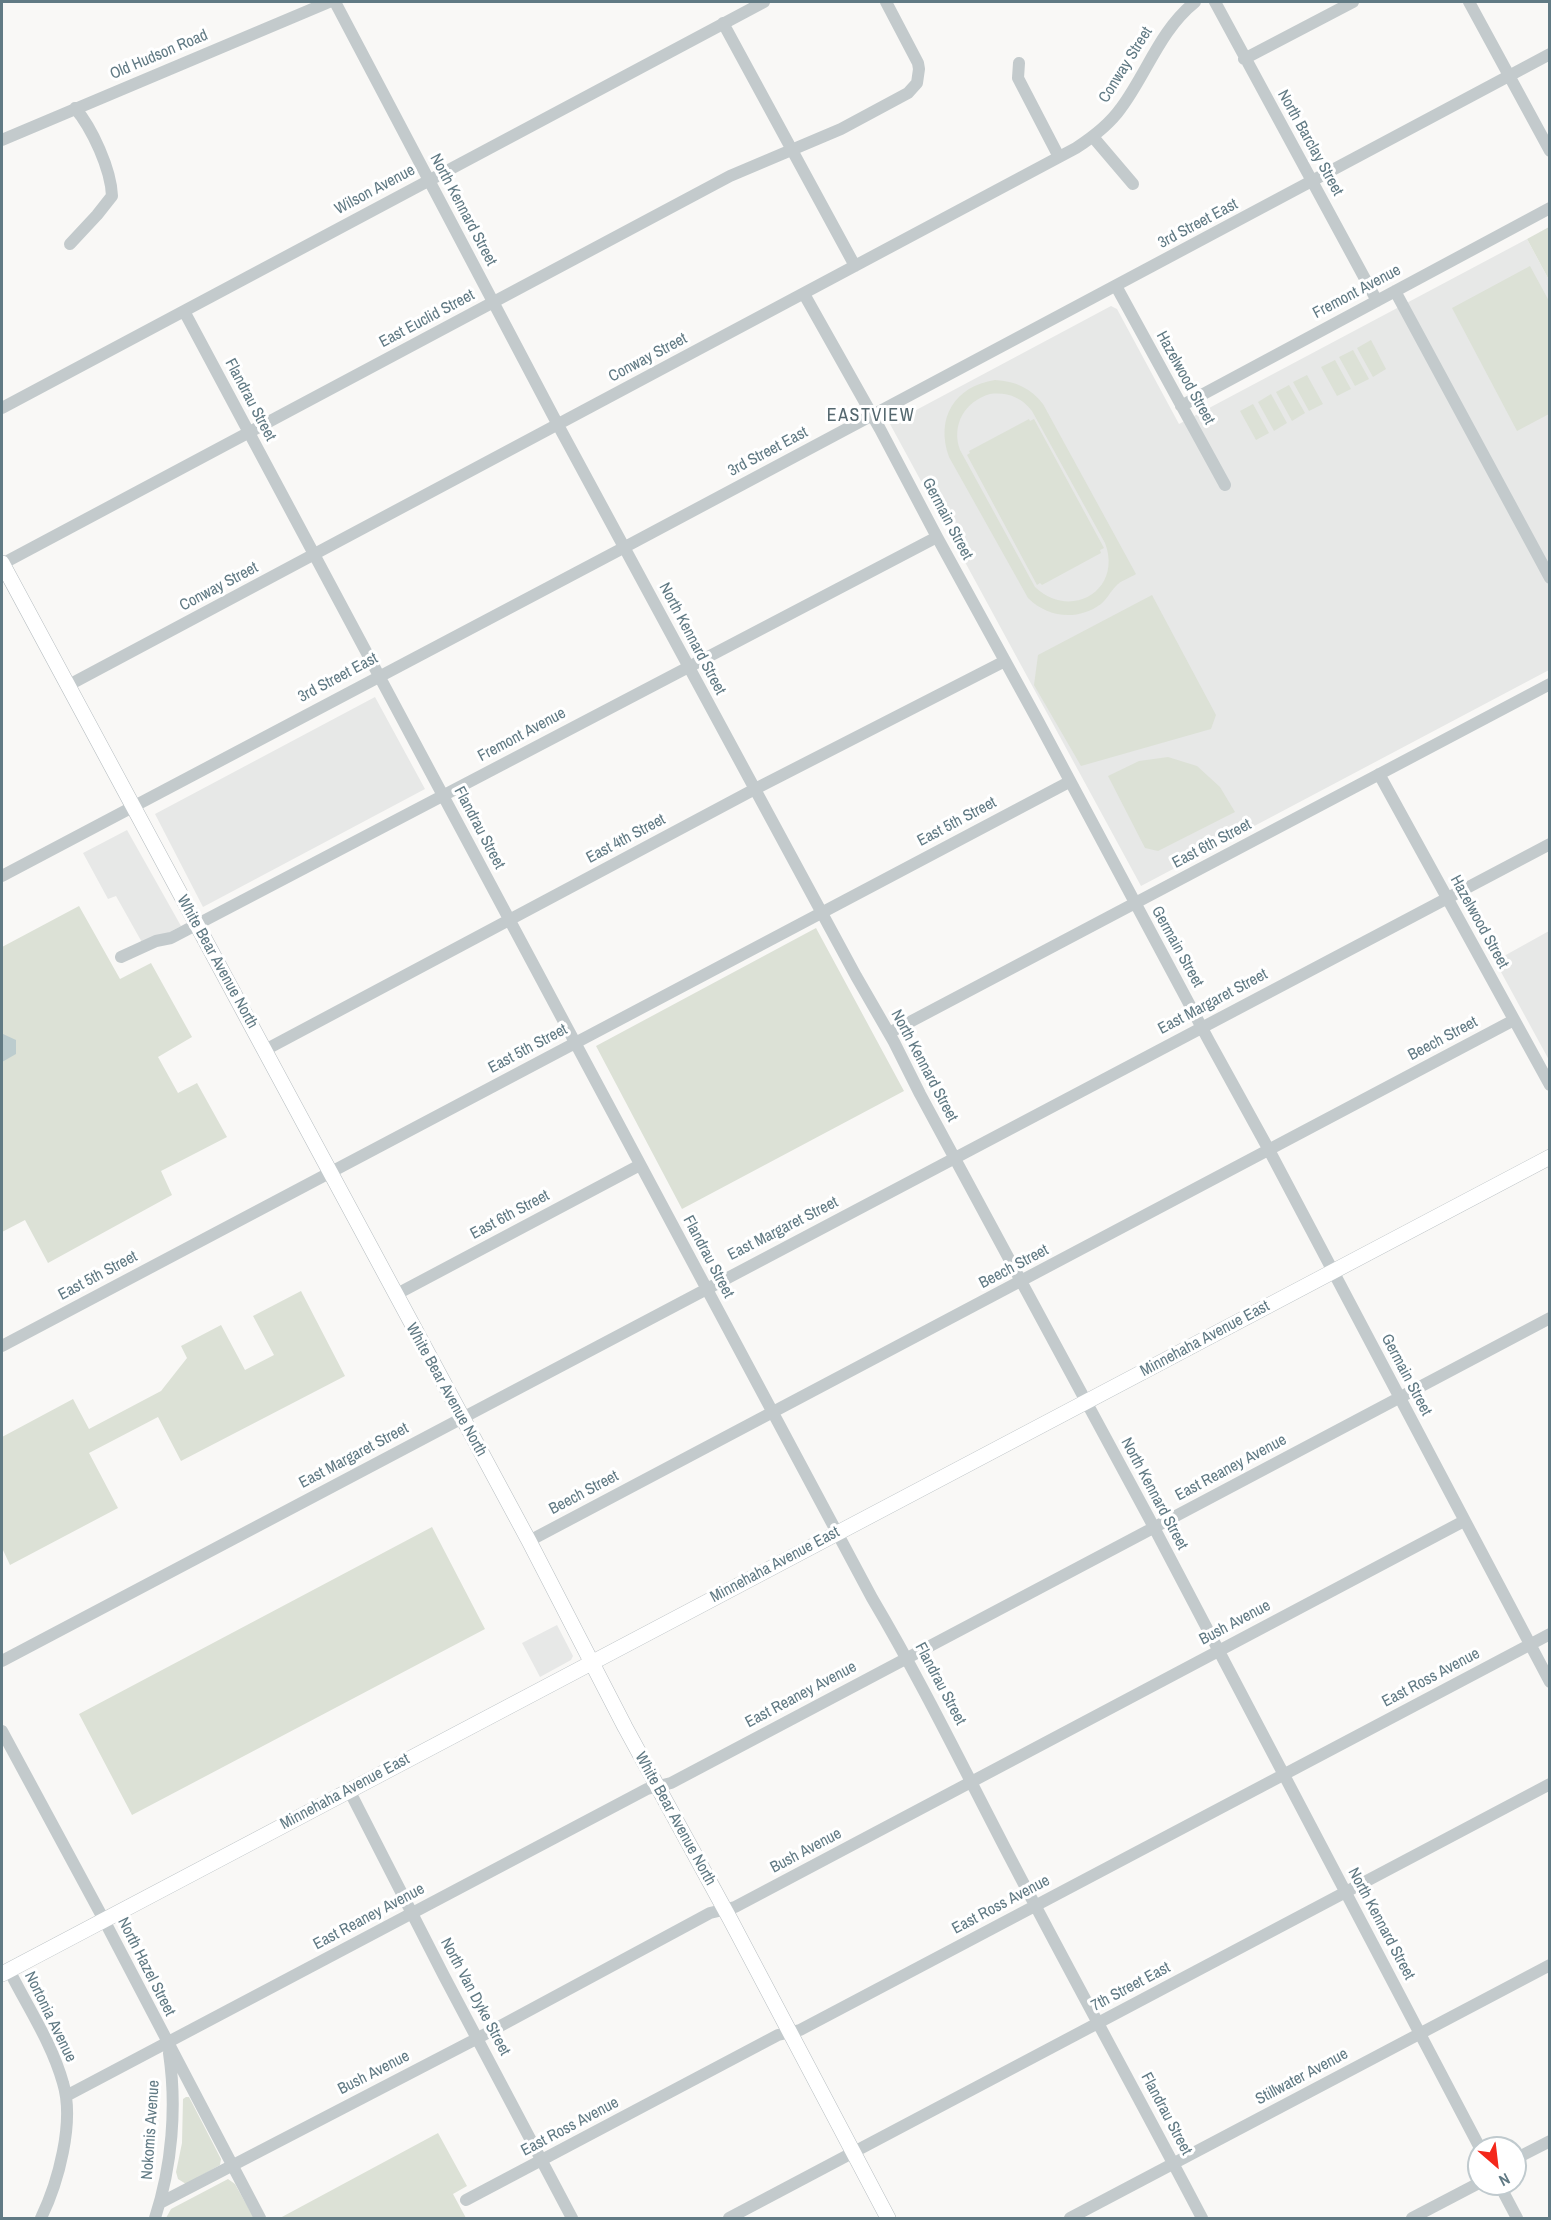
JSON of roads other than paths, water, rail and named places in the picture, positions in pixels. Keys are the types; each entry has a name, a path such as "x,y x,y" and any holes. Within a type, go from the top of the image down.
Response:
{"main road":[{"name":"White Bear Avenue North","path":"2,564 529,1541 625,1727 888,2218"},
{"name":"Minnehaha Avenue East","path":"5,1972 1550,1157"}],"street":[{"name":"Old Hudson Road","path":"2,140 329,2"},
{"name":"North Kennard Street","path":"335,2 558,424 1086,1401 1474,2136"},
{"name":"Wilson Avenue","path":"2,408 764,2"},
{"name":"East Euclid Street","path":"2,564 730,176 841,129 903,96 913,88 919,76 918,63 886,2"},
{"name":"Conway Street","path":"67,686 804,294 1093,137 1119,111 1164,35 1183,11 1195,2"},
{"name":"North Barclay Street","path":"1215,2 1377,301"},
{"path":"1244,59 1353,2"},
{"path":"1469,2 1550,151"},
{"path":"723,23 855,266"},
{"name":"3rd Street East","path":"2,876 1550,54"},
{"path":"1019,63 1018,78 1059,157"},
{"path":"70,244 98,215 112,196 107,170 88,128 75,108"},
{"path":"1093,137 1133,184"},
{"name":"Fremont Avenue","path":"1181,406 1550,208"},
{"name":"Hazelwood Street","path":"1116,286 1225,484"},
{"path":"1395,291 1550,578"},
{"name":"Germain Street","path":"804,294 1269,1150 1550,1682"},
{"name":"Flandrau Street","path":"184,311 837,1533 973,1781 1202,2218"},
{"name":"Fremont Avenue","path":"121,957 156,941 171,938 937,537"},
{"name":"East 4th Street","path":"265,1050 755,789 1005,661"},
{"name":"East 6th Street","path":"889,1033 1550,684"},
{"name":"Hazelwood Street","path":"1379,774 1550,1085"},
{"name":"East 5th Street","path":"2,1346 1069,782"},
{"name":"East Margaret Street","path":"2,1661 1550,843"},
{"name":"Beech Street","path":"529,1541 1514,1020"},
{"name":"East 6th Street","path":"395,1295 640,1164"},
{"name":"East Reaney Avenue","path":"66,2096 645,1790 671,1783 1550,1318"},
{"name":"Bush Avenue","path":"160,2203 478,2038 710,1913 735,1907 1464,1521"},
{"name":"East Ross Avenue","path":"466,2200 778,2035 800,2030 1550,1634"},
{"name":"North Hazel Street","path":"2,1731 260,2218"},
{"name":"7th Street East","path":"729,2218 1550,1784"},
{"name":"North Van Dyke Street","path":"349,1790 572,2218"},
{"name":"Stillwater Avenue","path":"1070,2218 1550,1965"},
{"name":"Nortonia Avenue","path":"5,1972 48,2046 64,2083 66,2096 64,2141 52,2189 41,2218"},
{"name":"Nokomis Avenue","path":"154,2218 160,2203 169,2157 173,2079 168,2043"},
{"path":"1527,2153 1550,2141"},
{"path":"1412,2218 1467,2189"},
{"path":"1505,2196 1517,2218"}],"district":[{"name":"EASTVIEW","path":"871,416"}]}
